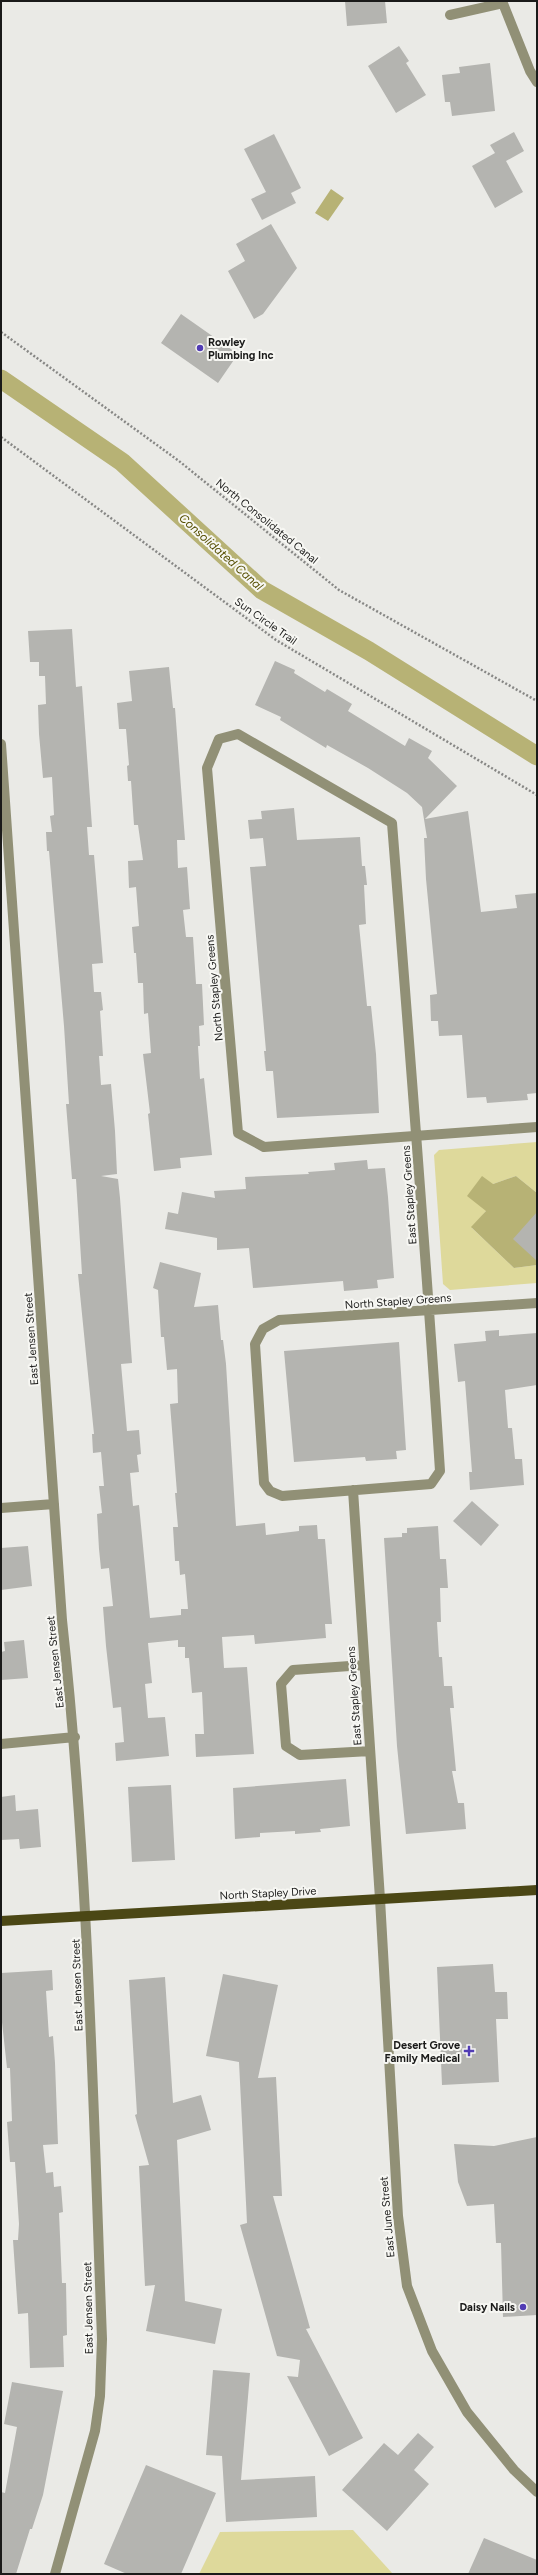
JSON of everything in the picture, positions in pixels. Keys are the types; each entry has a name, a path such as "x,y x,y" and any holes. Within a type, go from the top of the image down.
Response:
{"main road":[{"name":"North Stapley Drive","path":"1,1921 537,1890"}],"street":[{"path":"450,15 502,2 530,71 537,82"},
{"name":"North Stapley Greens","path":"392,823 238,734 219,739 207,768 238,1133 264,1147 417,1137 537,1127"},
{"name":"East Jensen Street","path":"1,744 62,1620 75,1738 86,1916 102,2339 100,2396 95,2431 55,2574"},
{"name":"East Stapley Greens","path":"263,1329 255,1344 264,1483 270,1491 282,1496 431,1484 440,1470 417,1137 392,823"},
{"name":"North Stapley Greens","path":"263,1329 280,1320 429,1312 537,1303"},
{"name":"East Stapley Greens","path":"352,1490 380,1899"},
{"path":"1,1508 54,1504"},
{"path":"364,1666 293,1670 281,1684 286,1746 300,1755 370,1751"},
{"path":"1,1744 75,1738"},
{"name":"East June Street","path":"380,1899 398,2216 407,2286 432,2351 467,2412 514,2470 537,2492"}],"path":[{"name":"North Consolidated Canal","path":"1,332 179,462 339,590 537,701"},
{"name":"Sun Circle Trail","path":"1,437 276,640 537,795"}],"shaded area":[{"path":"331,189 344,198 328,221 315,213"},
{"path":"537,1142 537,1193 516,1176 493,1184 486,1211 472,1228 514,1268 537,1265 537,1283 450,1290 443,1284 434,1155 439,1150"},
{"path":"482,1176 493,1184 516,1176 537,1193 537,1265 514,1268 471,1227 486,1211 467,1196"},
{"path":"353,2530 393,2574 199,2574 220,2532"}],"building":[{"path":"345,1 385,1 387,23 347,26"},
{"path":"399,46 409,61 406,63 426,95 396,113 368,66"},
{"path":"490,63 495,111 452,116 450,102 445,102 442,75 460,73 459,67"},
{"path":"514,132 524,151 506,161 523,192 495,208 472,166 495,153 490,145"},
{"path":"274,134 301,188 291,193 296,203 262,220 251,199 266,192 244,149"},
{"path":"271,224 297,268 263,314 254,319 228,271 245,261 236,244"},
{"name":"Rowley Plumbing Inc","path":"181,314 238,354 218,383 161,343"},
{"path":"72,629 76,687 82,686 92,827 87,827 89,855 94,855 103,963 92,964 94,992 101,992 103,1010 100,1011 103,1056 99,1056 101,1085 111,1084 115,1131 117,1174 101,1176 118,1179 132,1363 121,1364 127,1431 139,1430 141,1454 137,1455 139,1472 130,1473 133,1506 139,1505 150,1618 181,1615 181,1609 188,1609 185,1574 180,1575 179,1561 175,1561 173,1527 178,1527 175,1493 177,1493 170,1404 178,1403 177,1369 167,1370 164,1337 161,1337 158,1290 153,1288 160,1262 201,1273 194,1307 218,1305 221,1340 223,1340 226,1364 236,1526 265,1523 266,1535 299,1531 299,1526 317,1525 318,1539 325,1539 332,1624 325,1624 326,1638 255,1644 254,1635 222,1637 224,1668 247,1667 254,1754 196,1757 195,1734 204,1734 202,1692 192,1693 189,1658 185,1658 185,1647 178,1647 178,1640 148,1643 152,1683 145,1684 148,1718 165,1717 169,1756 116,1761 115,1743 124,1742 121,1707 113,1708 106,1646 103,1607 113,1606 109,1568 101,1569 99,1549 97,1514 102,1513 99,1486 104,1486 101,1452 93,1453 92,1434 94,1434 78,1274 82,1274 76,1179 72,1179 66,1104 69,1104 64,1026 49,851 47,851 46,832 52,832 50,816 54,815 52,777 43,778 39,734 38,705 46,704 45,676 39,676 39,662 30,662 28,631"},
{"path":"275,661 295,670 294,673 325,692 327,689 352,704 348,711 405,746 409,738 432,751 428,758 457,786 425,819 468,811 481,912 517,908 515,895 537,893 537,1093 527,1094 528,1100 487,1103 486,1097 467,1098 462,1035 439,1036 438,1021 431,1021 430,995 437,994 426,879 424,838 427,838 422,807 407,793 368,768 327,745 326,748 280,720 281,717 255,705"},
{"path":"169,667 173,708 175,708 185,840 177,840 178,868 187,867 190,909 183,910 186,937 193,937 196,984 202,984 204,1025 199,1026 200,1046 198,1046 200,1079 204,1078 212,1155 180,1158 181,1168 154,1171 148,1114 150,1113 143,1054 151,1053 148,1013 144,1014 143,983 138,983 136,953 134,953 132,927 139,926 136,887 129,888 128,861 143,860 138,825 134,825 131,781 128,781 127,766 129,765 126,729 119,729 117,703 132,701 129,671"},
{"path":"294,808 297,840 360,837 362,866 365,866 367,885 364,885 366,924 359,925 367,1006 371,1006 376,1054 379,1113 277,1118 273,1071 266,1071 264,1051 266,1051 250,867 266,866 263,838 250,839 248,820 262,819 261,811"},
{"path":"367,1160 368,1169 385,1168 388,1197 394,1278 377,1280 378,1288 344,1291 343,1281 253,1288 249,1248 217,1250 217,1238 165,1229 168,1212 178,1214 182,1192 215,1198 214,1191 246,1189 245,1177 309,1174 308,1172 335,1170 334,1163"},
{"path":"537,1212 537,1261 513,1239"},
{"path":"499,1330 499,1336 537,1333 537,1385 505,1390 508,1428 512,1428 515,1459 522,1459 524,1485 470,1490 469,1472 472,1472 465,1381 458,1382 454,1344 486,1341 485,1331"},
{"path":"399,1342 406,1450 396,1451 397,1459 366,1461 365,1457 294,1462 284,1351"},
{"path":"472,1501 499,1525 481,1546 453,1521"},
{"path":"438,1526 440,1559 446,1559 448,1588 440,1588 441,1622 437,1622 439,1657 442,1657 444,1686 452,1686 454,1708 450,1708 456,1771 452,1771 458,1803 464,1803 466,1829 406,1834 397,1746 384,1538 402,1537 402,1533 407,1533 407,1528"},
{"path":"28,1546 32,1586 1,1590 1,1548"},
{"path":"24,1640 28,1678 1,1680 1,1652 5,1651 4,1642"},
{"path":"346,1779 350,1826 320,1829 321,1832 295,1834 295,1831 260,1833 260,1837 235,1839 233,1788"},
{"path":"171,1785 175,1860 132,1862 128,1787"},
{"path":"15,1795 16,1811 38,1809 41,1847 20,1849 19,1839 1,1840 1,1797"},
{"name":"Desert Grove Family Medical","path":"493,1964 495,1992 507,1992 508,2019 496,2019 499,2082 442,2085 437,1967"},
{"path":"52,1970 53,1990 46,1991 49,2037 53,2036 58,2144 43,2145 46,2173 53,2172 54,2187 61,2186 63,2212 59,2213 62,2283 66,2283 67,2335 63,2336 64,2367 30,2368 28,2313 18,2314 13,2240 18,2240 19,2224 15,2162 10,2162 7,2122 12,2121 10,2068 7,2068 1,2013 1,1973"},
{"path":"223,1974 278,1985 258,2078 276,2077 282,2196 273,2196 310,2328 306,2329 363,2438 329,2456 287,2376 298,2377 300,2360 277,2356 240,2225 247,2223 239,2062 206,2056"},
{"path":"165,1977 173,2103 201,2095 211,2130 177,2140 185,2301 222,2309 215,2344 146,2331 155,2285 145,2286 139,2166 149,2165 135,2115 137,2114 129,1980"},
{"path":"537,2137 537,2315 503,2317 501,2243 496,2243 494,2204 467,2206 458,2182 454,2144 494,2146"},
{"path":"213,2370 250,2373 241,2480 315,2476 317,2517 226,2522 222,2456 206,2455"},
{"path":"12,2382 63,2391 43,2495 32,2529 30,2529 16,2574 1,2574 1,2492 5,2493 17,2427 4,2424"},
{"path":"418,2433 434,2447 414,2470 429,2484 387,2531 342,2490 384,2443 398,2455"},
{"path":"146,2465 216,2493 181,2574 127,2574 104,2564"},
{"path":"484,2538 537,2560 537,2574 468,2574"}],"waterway":[{"name":"Consolidated Canal","path":"1,379 122,462 262,590 369,651 537,756"}],"place":[{"name":"Rowley Plumbing Inc","path":"200,348"},
{"name":"Desert Grove Family Medical","path":"469,2051"},
{"name":"Daisy Nails","path":"523,2307"}]}
